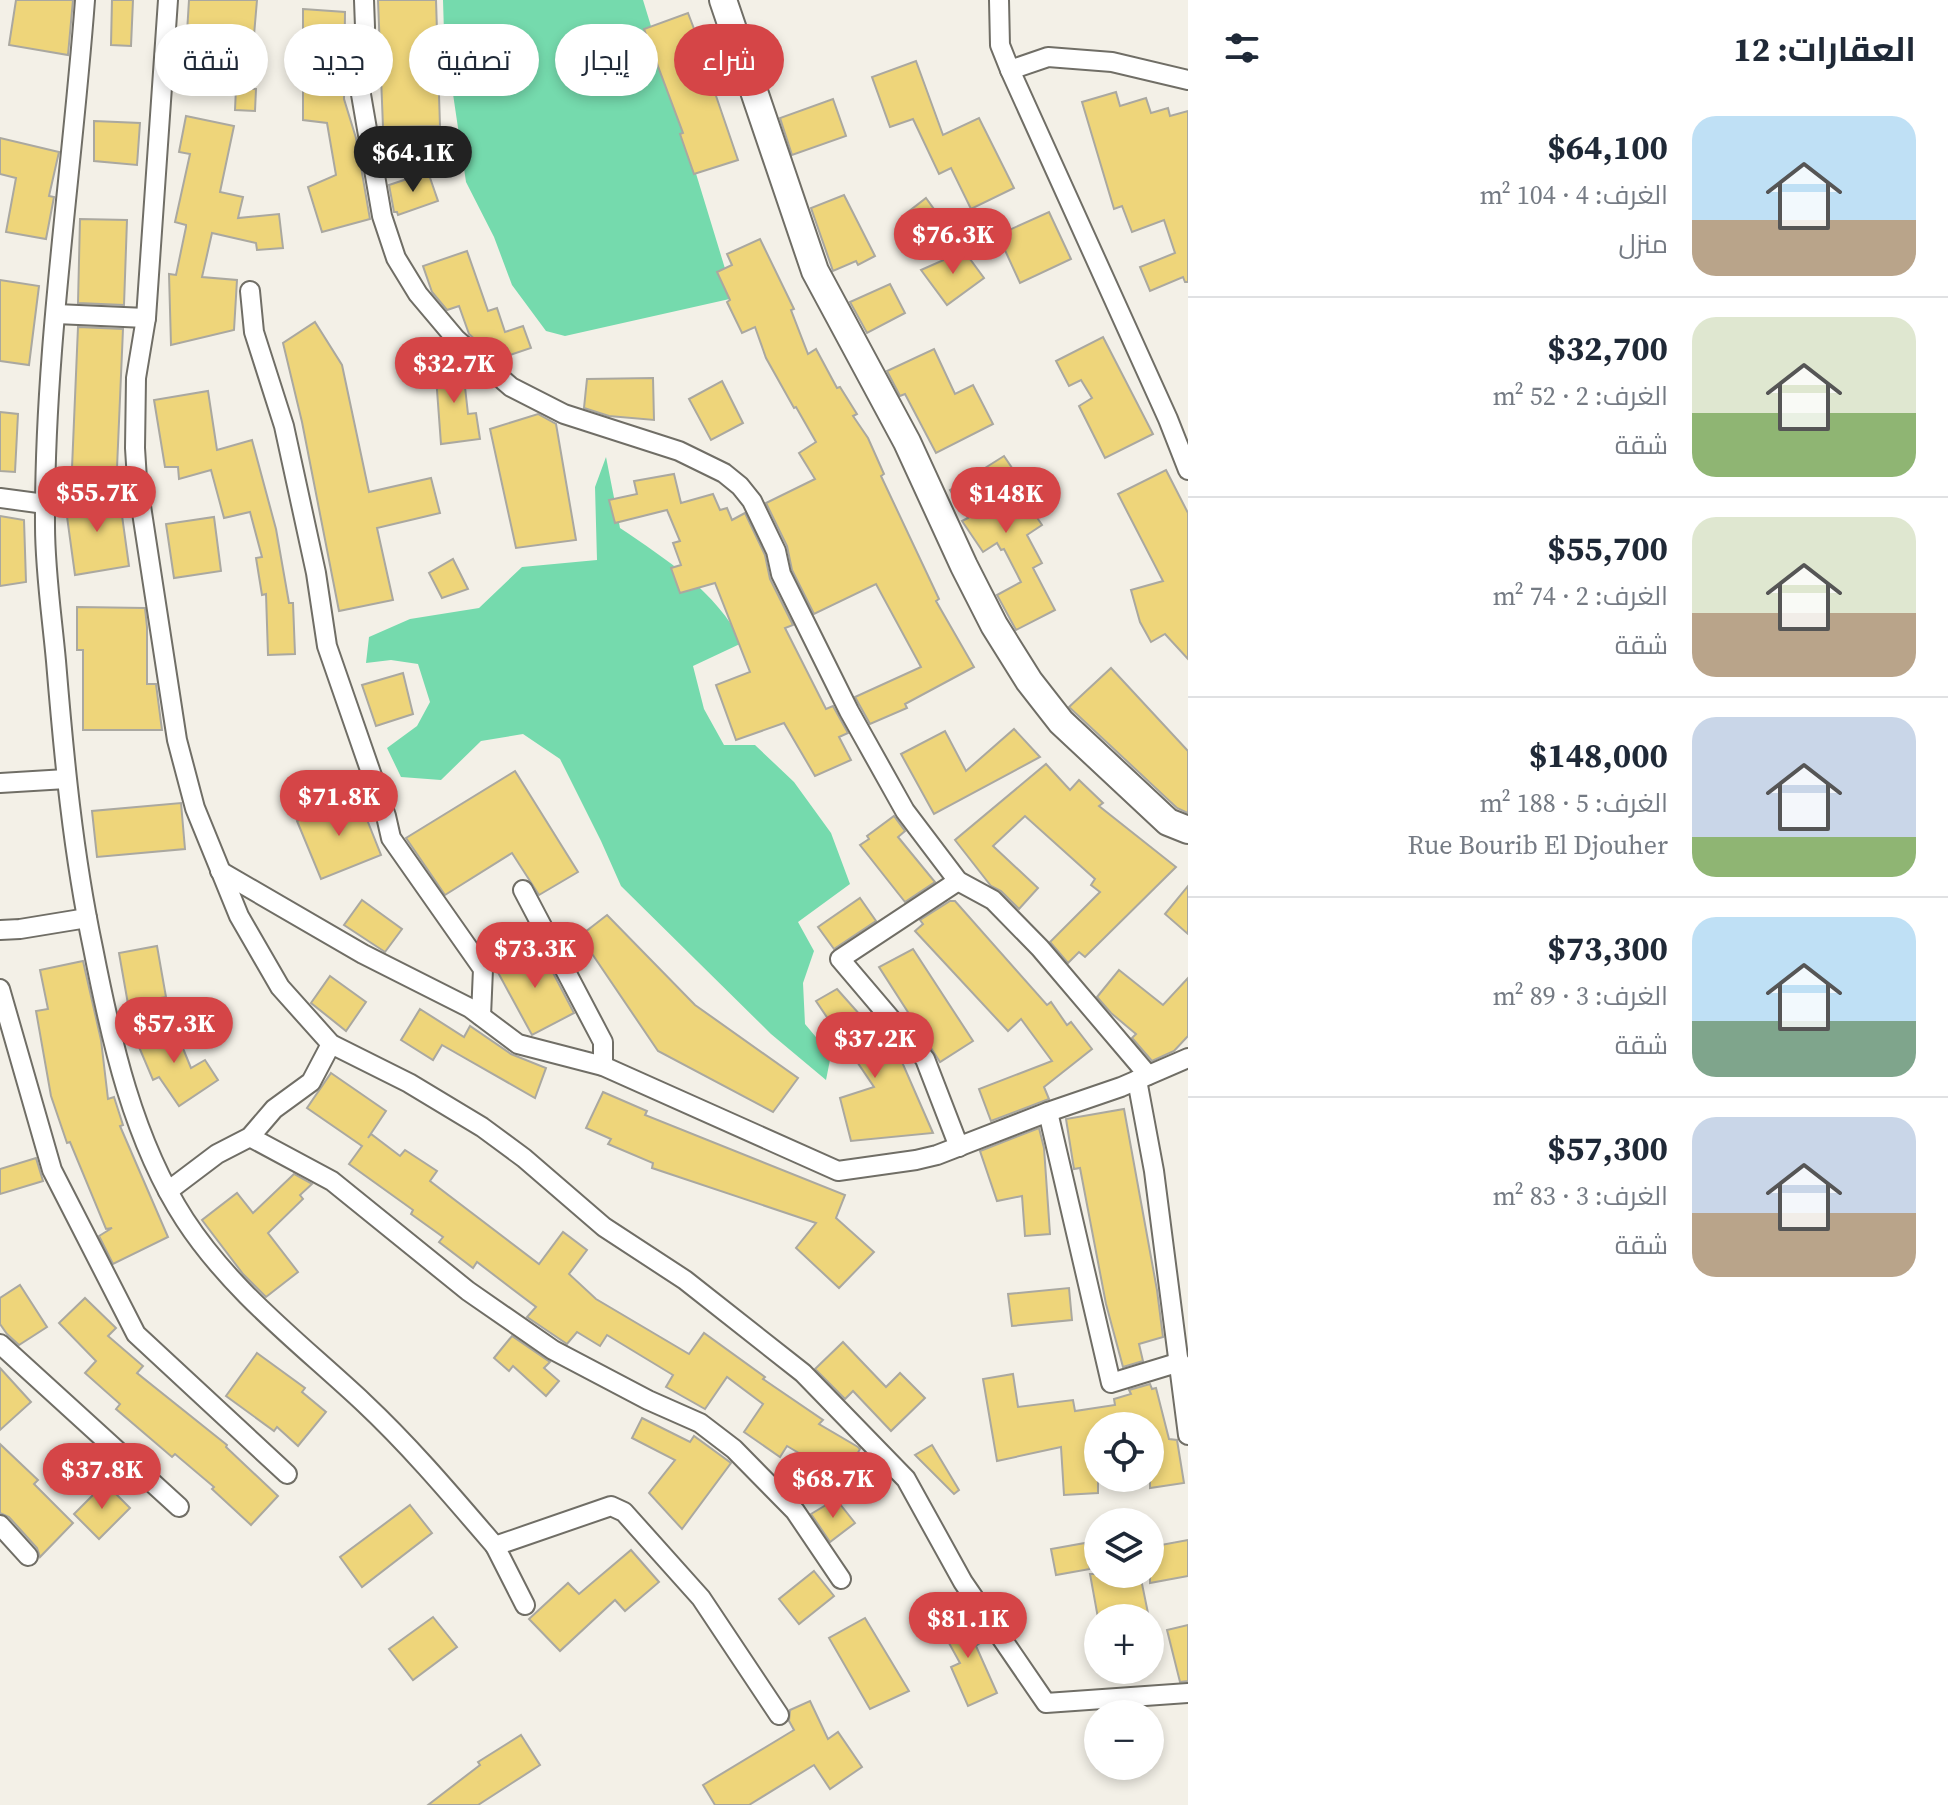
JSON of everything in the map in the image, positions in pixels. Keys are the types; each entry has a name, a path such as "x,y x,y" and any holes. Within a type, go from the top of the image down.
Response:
{"main road":[{"path":"723,0 815,271 907,442 994,625 1037,692 1061,722 1168,822 1188,830"}],"street":[{"path":"85,0 50,376 45,530 66,779 87,918 106,1013 141,1127 168,1191 200,1243 240,1289 407,1445 495,1546 525,1605"},
{"path":"168,0 146,318 136,378 137,480 177,740 195,808 239,916 280,987 331,1044 409,1083 482,1127 524,1158 604,1227 685,1280 803,1373 906,1479 963,1582 1046,1703 1188,1693"},
{"path":"364,0 365,27 358,77 376,187 390,242 418,294 462,345 511,387 577,419 692,457 724,473 740,486 764,524 776,551 781,574 866,743 905,811 958,881 993,900 1040,948 1142,1077 1188,1435"},
{"path":"999,0 1000,45 1010,70 1168,419 1188,470"},
{"path":"1010,70 1048,57 1112,62 1188,80"},
{"path":"250,291 254,332 284,426 316,573 327,646 391,838 483,969 481,1016"},
{"path":"56,314 146,318"},
{"path":"0,498 45,504"},
{"path":"0,783 66,779"},
{"path":"220,871 363,954 481,1016 518,1044 603,1066 838,1171 916,1160 959,1147 1188,1058"},
{"path":"958,881 840,959 925,1059 959,1147"},
{"path":"523,890 603,1042 603,1066"},
{"path":"0,930 87,918"},
{"path":"0,989 52,1170 136,1334 287,1474"},
{"path":"168,1191 217,1154 250,1137 274,1109 311,1082 331,1044"},
{"path":"1048,1112 1111,1383 1180,1362"},
{"path":"250,1137 332,1181 468,1291 553,1350 648,1400 700,1423 734,1449 795,1511 841,1579"},
{"path":"0,1344 179,1507"},
{"path":"495,1546 611,1506 624,1512 701,1598 779,1715"},
{"path":"0,1525 28,1556"}],"green space":[{"path":"443,0 643,0 650,24 555,24 555,96 658,96 658,49 734,298 565,336 546,331 512,285 494,237 466,182 453,96 539,96 539,24 444,24"},
{"path":"606,457 620,528 705,592 742,643 693,666 704,709 724,745 755,745 794,782 831,833 850,884 798,922 814,951 803,983 805,1024 831,1055 826,1080 771,1034 621,886 560,759 523,734 481,741 441,780 401,777 387,748 417,726 430,702 418,664 391,660 366,663 369,637 410,619 479,608 522,567 597,560 595,487"}],"building":[{"path":"16,0 73,0 68,55 9,45"},
{"path":"112,0 133,0 131,46 111,45"},
{"path":"189,0 257,0 255,24 188,24"},
{"path":"378,0 436,0 437,24 409,24 409,96 439,96 440,126 383,127 382,96 393,96 393,24 379,24"},
{"path":"303,9 345,12 345,24 303,24"},
{"path":"688,13 692,24 674,24 674,96 716,96 738,160 694,174 680,134 683,133 658,66 658,24"},
{"path":"916,61 943,135 979,118 1014,188 971,209 951,168 939,174 913,119 890,127 872,77"},
{"path":"1116,92 1120,106 1146,98 1151,113 1168,108 1170,116 1188,111 1188,282 1183,277 1150,291 1140,267 1175,253 1164,220 1132,232 1122,206 1114,209 1082,102"},
{"path":"236,96 256,96 255,111 235,110"},
{"path":"303,96 344,96 356,138 370,219 322,232 308,187 336,175 327,123 303,120"},
{"path":"833,99 846,136 792,155 780,118"},
{"path":"186,116 234,126 220,192 243,197 238,218 279,214 283,248 257,250 256,243 212,233 202,277 237,280 234,330 171,345 169,274 176,275 186,227 175,222 190,154 179,152"},
{"path":"94,121 140,123 137,165 94,161"},
{"path":"0,138 59,152 49,196 54,197 46,239 6,232 16,178 0,174"},
{"path":"428,172 438,201 398,215 394,212 389,185"},
{"path":"844,195 875,256 858,265 856,261 833,271 811,208"},
{"path":"926,198 944,223 924,233 908,212"},
{"path":"1049,212 1071,259 1020,283 998,235"},
{"path":"80,219 127,220 124,305 78,303"},
{"path":"760,239 794,309 791,310 808,354 816,349 837,388 840,387 857,414 853,416 868,438 884,474 881,476 939,599 936,601 974,667 905,704 907,708 870,724 855,697 921,667 876,584 814,614 792,570 787,546 766,503 815,479 799,453 816,442 766,358 755,327 742,333 717,272 732,265 727,254"},
{"path":"467,251 488,311 497,308 505,332 523,326 531,348 510,355 507,348 491,354 469,334 459,306 447,310 432,292 423,266"},
{"path":"964,251 984,278 947,305 921,270"},
{"path":"0,280 39,286 29,365 0,361"},
{"path":"890,284 905,313 867,333 850,302"},
{"path":"315,322 342,365 369,492 431,478 440,513 377,528 393,600 339,611 302,422 283,343"},
{"path":"78,327 123,329 117,468 72,468"},
{"path":"1103,337 1153,434 1105,458 1079,406 1092,398 1081,380 1069,386 1056,361"},
{"path":"934,349 955,394 973,385 993,424 936,453 905,394 900,396 887,371"},
{"path":"462,360 468,414 476,413 480,439 441,444 435,363"},
{"path":"653,378 654,420 609,416 584,408 587,379"},
{"path":"722,381 743,423 711,440 689,399"},
{"path":"208,391 217,450 252,440 276,529 289,603 293,603 295,654 268,655 266,594 262,595 256,558 262,557 250,512 224,518 211,470 179,479 178,467 165,467 154,400"},
{"path":"0,412 18,414 15,472 0,471"},
{"path":"538,414 556,424 576,540 516,548 490,429"},
{"path":"1004,456 1025,487 1019,491 1042,525 1027,535 1042,563 1033,568 1055,610 1016,630 997,595 1021,582 1004,549 1001,550 997,543 983,552 962,521 968,518 950,490"},
{"path":"1166,470 1188,513 1188,659 1165,634 1151,642 1140,622 1131,590 1163,581 1118,494"},
{"path":"674,474 681,503 713,494 720,510 727,508 732,520 745,513 765,555 770,579 793,625 785,628 826,709 833,706 848,733 839,737 851,760 815,776 784,723 736,740 716,685 750,672 715,583 680,593 671,568 681,565 673,543 680,541 667,510 615,523 609,500 637,494 634,481"},
{"path":"119,494 129,566 75,575 65,502"},
{"path":"0,516 24,520 26,582 0,586"},
{"path":"214,517 221,571 174,578 166,524"},
{"path":"453,559 468,589 442,598 429,573"},
{"path":"77,607 145,608 147,684 156,684 162,730 83,730 83,650 77,650"},
{"path":"1111,668 1188,751 1188,813 1177,808 1069,707"},
{"path":"403,673 413,714 376,726 362,685"},
{"path":"1014,729 1040,757 934,814 901,754 945,731 966,771"},
{"path":"1046,764 1070,790 1079,780 1103,803 1099,806 1176,867 1085,957 1079,952 1068,963 1050,942 1100,892 1091,885 1095,879 1025,816 993,846 1038,888 1019,909 1001,891 991,886 955,840"},
{"path":"515,771 578,872 539,895 512,853 445,895 406,838"},
{"path":"358,797 381,855 321,879 297,821"},
{"path":"181,803 185,849 97,857 92,811"},
{"path":"894,816 905,831 898,837 935,882 905,902 860,845"},
{"path":"1188,886 1188,934 1165,914"},
{"path":"860,898 876,921 834,949 818,927"},
{"path":"362,900 402,929 385,952 344,925"},
{"path":"955,901 1047,1005 1051,1002 1067,1025 1071,1022 1092,1049 1044,1087 1049,1099 991,1121 979,1089 1052,1061 1021,1019 1008,1031 915,931 923,924 920,920"},
{"path":"607,915 695,1005 798,1078 773,1112 658,1051 580,936"},
{"path":"538,944 574,1013 532,1035 495,967"},
{"path":"157,946 166,997 128,1004 119,953"},
{"path":"913,949 973,1041 940,1062 879,967"},
{"path":"83,961 101,1040 108,1099 114,1097 123,1125 120,1126 168,1237 113,1264 99,1236 112,1228 106,1229 70,1142 67,1143 51,1096 36,1011 48,1009 40,970"},
{"path":"1119,970 1163,1005 1188,978 1188,1036 1174,1051 1152,1061 1132,1038 1136,1034 1097,997"},
{"path":"330,976 366,1002 346,1031 311,1003"},
{"path":"837,989 902,1062 933,1133 851,1141 840,1098 874,1087 816,1001"},
{"path":"420,1009 464,1037 470,1026 511,1054 546,1068 535,1098 442,1045 433,1060 401,1040"},
{"path":"173,1024 191,1068 205,1060 218,1080 179,1106 159,1077 153,1080 136,1040"},
{"path":"331,1073 386,1111 368,1138 371,1134 400,1156 405,1150 437,1171 430,1181 539,1264 563,1232 587,1250 569,1274 596,1299 689,1354 704,1333 823,1420 819,1424 858,1447 860,1449 843,1479 787,1446 780,1457 744,1432 763,1404 727,1377 705,1409 666,1387 673,1375 607,1335 600,1346 577,1332 567,1344 527,1317 536,1307 477,1262 473,1268 439,1242 443,1237 411,1214 413,1210 349,1164 362,1146 307,1108"},
{"path":"603,1092 647,1111 645,1115 845,1195 836,1218 874,1252 839,1288 796,1248 816,1223 652,1168 653,1163 608,1144 611,1139 586,1128"},
{"path":"1124,1109 1163,1337 1139,1344 1143,1361 1123,1367 1106,1304 1080,1168 1074,1169 1066,1119"},
{"path":"1039,1128 1044,1148 1050,1234 1025,1236 1022,1196 997,1201 980,1151"},
{"path":"36,1158 43,1181 0,1194 0,1169"},
{"path":"294,1174 312,1184 300,1195 303,1199 268,1233 298,1272 266,1297 243,1274 202,1220 237,1193 253,1213"},
{"path":"20,1285 47,1327 19,1345 0,1324 0,1298"},
{"path":"1069,1288 1072,1320 1012,1326 1008,1294"},
{"path":"85,1298 116,1328 108,1336 143,1366 137,1373 227,1445 278,1496 251,1525 212,1489 214,1487 175,1454 172,1457 116,1409 120,1404 85,1373 96,1361 59,1323"},
{"path":"512,1336 550,1362 544,1368 559,1381 546,1396 513,1366 509,1371 494,1358"},
{"path":"843,1342 886,1387 900,1373 925,1398 891,1431 853,1391 845,1399 815,1369"},
{"path":"257,1353 305,1388 302,1392 326,1412 298,1446 277,1427 274,1431 226,1396"},
{"path":"0,1368 31,1402 0,1430"},
{"path":"1013,1374 1018,1407 1073,1400 1075,1411 1115,1405 1114,1399 1131,1394 1129,1390 1150,1384 1152,1389 1156,1388 1162,1412 1084,1412 1084,1492 1098,1493 1064,1495 1061,1447 997,1461 983,1379"},
{"path":"642,1418 690,1442 694,1436 731,1463 682,1529 649,1493 675,1460 632,1438"},
{"path":"1164,1419 1169,1439 1177,1440 1184,1483 1164,1486"},
{"path":"0,1444 38,1480 34,1484 73,1523 40,1557 37,1548 9,1517 0,1513"},
{"path":"932,1445 959,1490 954,1494 915,1455"},
{"path":"105,1483 130,1508 99,1539 74,1514"},
{"path":"836,1499 855,1523 830,1542 811,1514"},
{"path":"410,1505 432,1533 362,1587 340,1557"},
{"path":"1188,1540 1188,1576 1164,1580 1164,1544"},
{"path":"1084,1543 1084,1570 1056,1575 1051,1549"},
{"path":"631,1550 659,1582 625,1611 615,1600 560,1651 529,1619 568,1583 579,1594"},
{"path":"814,1571 834,1596 799,1624 779,1599"},
{"path":"1093,1588 1143,1588 1146,1604 1095,1604"},
{"path":"962,1612 980,1643 976,1646 997,1693 968,1706 951,1667 960,1663 939,1625"},
{"path":"433,1617 457,1647 413,1680 389,1649"},
{"path":"865,1618 909,1691 870,1709 829,1638"},
{"path":"1188,1625 1188,1681 1180,1682 1167,1630"},
{"path":"810,1701 828,1739 838,1732 862,1767 830,1789 814,1765 749,1805 715,1805 703,1785 794,1730 789,1721 790,1710"},
{"path":"521,1735 540,1765 478,1805 428,1805 480,1765 478,1762"}]}
